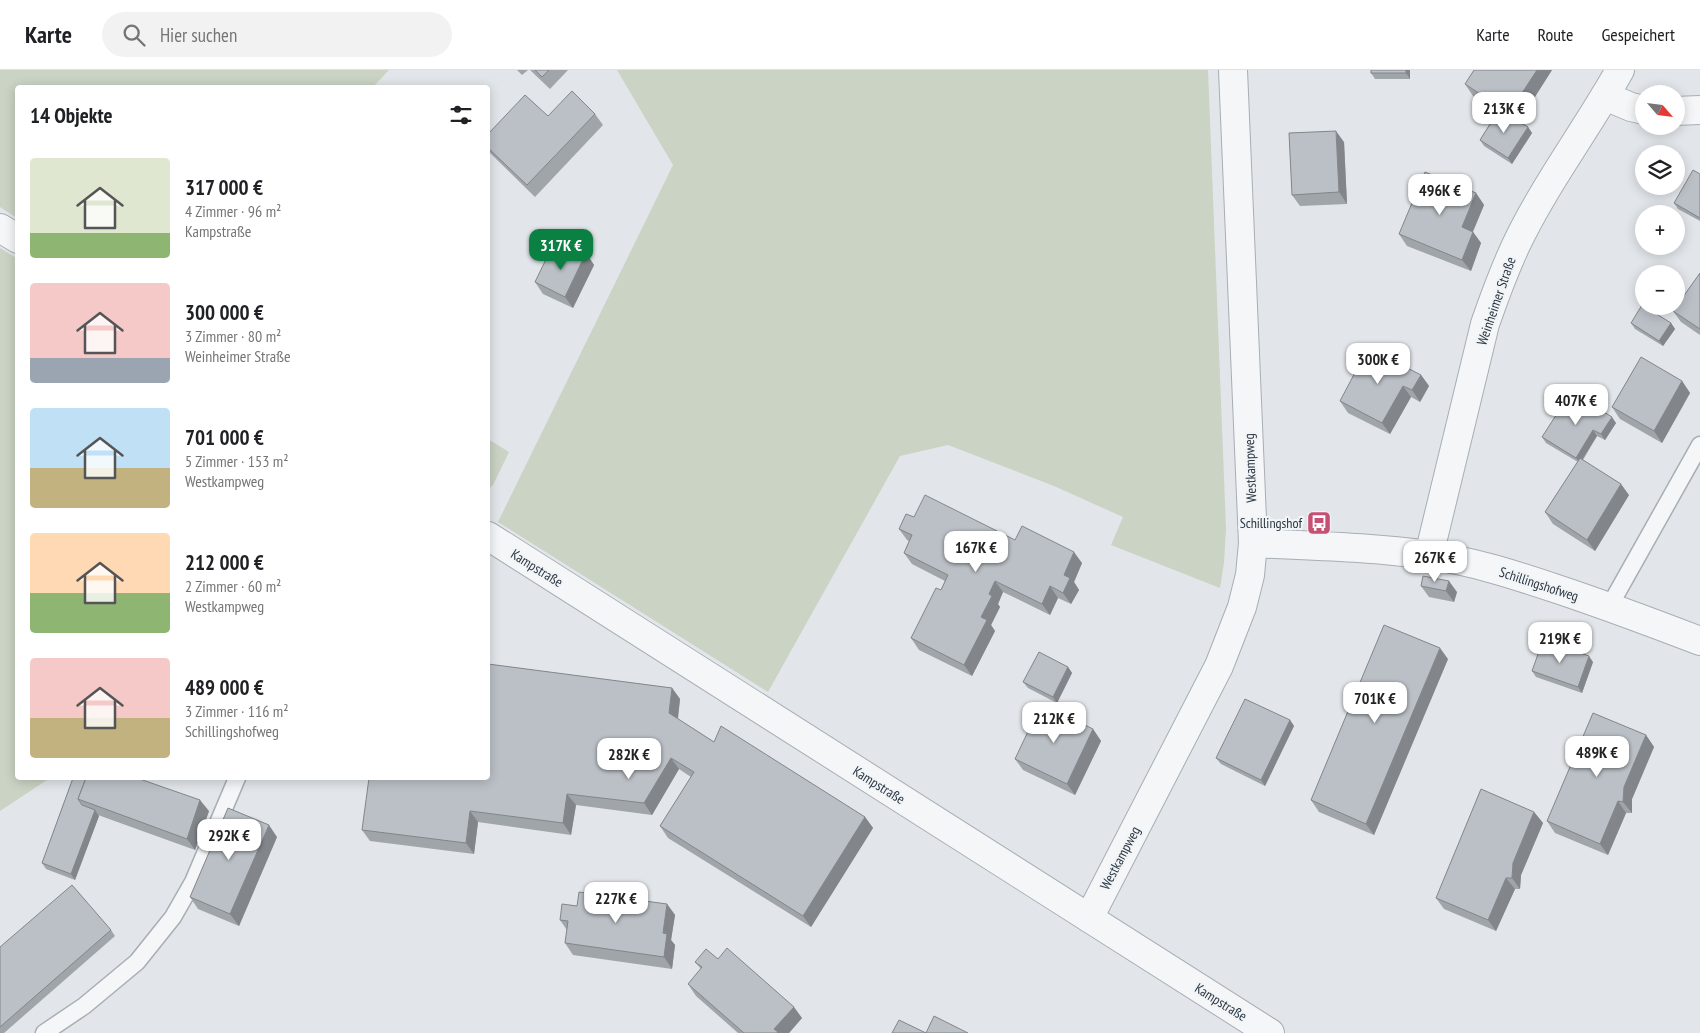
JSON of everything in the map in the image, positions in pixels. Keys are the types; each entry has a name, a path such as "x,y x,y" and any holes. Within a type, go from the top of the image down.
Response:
{"street":[{"name":"Westkampweg","path":"1089,918 1219,666 1242,607 1250,575 1253,543 1233,70"},
{"name":"Weinheimer Straße","path":"1429,555 1485,324 1497,288 1516,244 1545,191 1620,70"},
{"path":"1605,96 1635,108"},
{"path":"1685,111 1700,110"},
{"path":"0,228 15,237"},
{"name":"Kampstraße","path":"490,537 1089,918 1261,1031"},
{"name":"Schillingshofweg","path":"1253,543 1429,555 1492,569 1609,607 1700,641"}],"lane":[{"path":"1609,607 1700,445"},
{"path":"44,1033 84,1006 138,962 173,916 193,882 236,780"}],"green space":[{"path":"0,70 389,70 375,85 15,85 15,217 0,207"},
{"path":"617,70 1208,70 1226,529 1220,588 1111,545 1123,517 1054,486 948,445 900,456 768,692 498,522 673,165"},
{"path":"0,248 15,257 15,780 47,780 0,811"},
{"path":"490,440 509,452 490,488"}],"building":[{"path":"535,70 549,70 542,77"},
{"path":"1371,70 1406,70 1406,73 1371,73"},
{"path":"1474,70 1537,70 1509,113 1465,84"},
{"path":"572,91 595,114 527,185 490,150 490,132 525,95 548,116"},
{"path":"1499,110 1528,127 1508,158 1480,140"},
{"path":"1336,131 1339,192 1292,195 1289,133"},
{"path":"1693,170 1700,174 1700,218 1685,209 1685,205 1674,203 1679,195 1685,195 1685,184"},
{"path":"1425,172 1476,193 1462,227 1473,232 1462,260 1399,234"},
{"path":"572,246 586,253 565,297 535,282 549,253 564,261"},
{"path":"1700,273 1700,329 1679,315 1685,315 1685,294"},
{"path":"1636,315 1658,315 1671,323 1659,341 1631,323"},
{"path":"1368,348 1421,375 1412,390 1403,386 1382,423 1340,401"},
{"path":"1641,357 1682,381 1654,431 1612,407"},
{"path":"1578,396 1612,417 1601,434 1593,430 1576,458 1542,437 1560,409 1567,414"},
{"path":"1580,458 1621,484 1587,540 1545,512"},
{"path":"925,495 1015,540 1022,526 1074,552 1064,575 1070,578 1063,593 1050,586 1042,604 995,581 989,594 992,596 981,617 987,620 964,665 911,638 936,588 941,590 948,575 904,553 912,535 899,529 906,514 914,517"},
{"path":"1423,576 1449,581 1446,591 1421,586"},
{"path":"1384,625 1440,648 1366,824 1311,800"},
{"path":"1543,640 1589,656 1578,687 1532,671"},
{"path":"1039,652 1068,667 1053,697 1023,682"},
{"path":"490,664 672,688 669,713 714,742 721,726 865,817 803,916 660,826 694,772 671,758 644,803 567,794 563,823 470,811 466,843 362,830 369,780 490,780"},
{"path":"1245,699 1290,720 1261,780 1216,758"},
{"path":"1041,704 1093,729 1067,784 1015,759"},
{"path":"1593,713 1646,735 1624,787 1623,802 1618,801 1600,844 1547,821"},
{"path":"72,780 85,780 78,799 82,805 95,810 71,874 42,863"},
{"path":"85,780 143,780 200,800 187,839 78,799"},
{"path":"1481,789 1534,812 1513,863 1512,878 1506,878 1488,920 1436,898"},
{"path":"228,808 269,825 230,914 190,897"},
{"path":"72,885 111,930 0,1027 0,947"},
{"path":"579,892 667,904 663,933 667,934 664,957 565,943 568,921 560,920 562,904 577,906"},
{"path":"727,948 794,1007 774,1029 777,1033 744,1033 688,984 702,967 695,962 706,949 718,959"},
{"path":"934,1016 968,1033 926,1033"},
{"path":"899,1020 926,1033 892,1033"}],"place":[{"name":"Schillingshof","path":"1319,523"}]}
